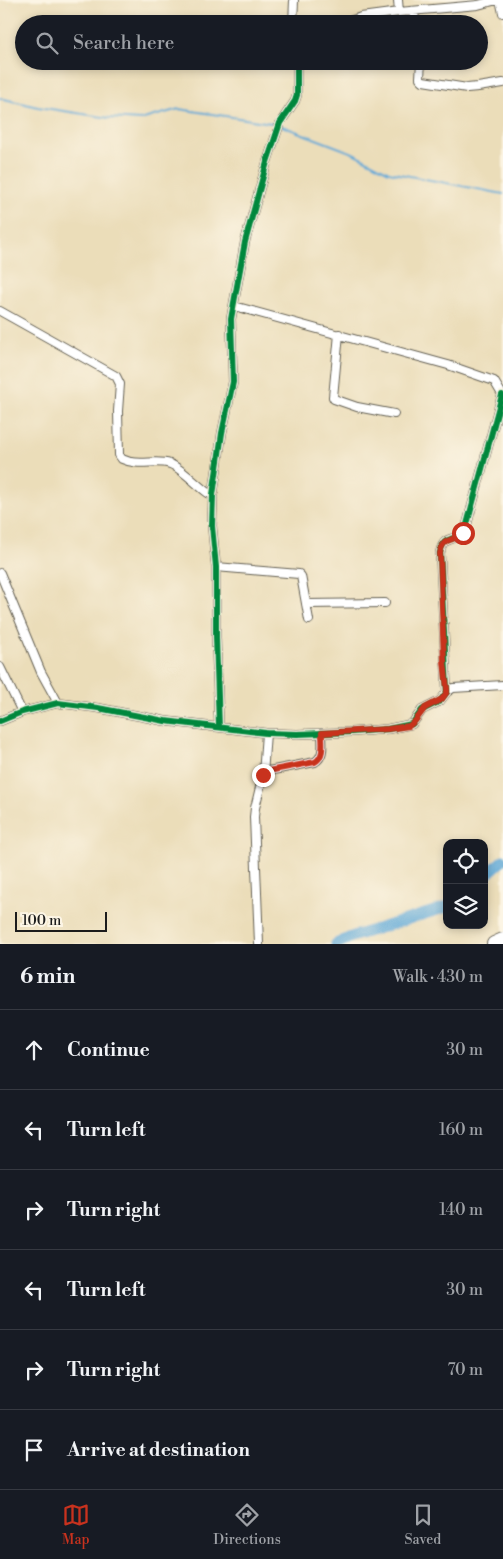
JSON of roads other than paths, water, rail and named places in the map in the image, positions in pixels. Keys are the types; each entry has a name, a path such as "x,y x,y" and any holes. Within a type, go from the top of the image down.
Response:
{"highway":[{"path":"494,944 503,940"}],"street":[{"path":"293,15 294,0"},
{"path":"398,0 399,12"},
{"path":"376,15 478,5 499,0 503,13"},
{"path":"412,11 414,15"},
{"path":"219,727 216,566 212,526 213,495 222,432 233,382 231,319 245,242 267,162 279,127 295,101 297,94 297,70"},
{"path":"420,70 420,78 423,80 467,88 503,83"},
{"path":"234,306 448,365 494,381 498,385 502,396 466,528 459,537 445,542 440,553 447,692"},
{"path":"0,311 116,376 120,384 118,411 119,454 122,459 133,463 170,464 213,495"},
{"path":"339,334 334,399 358,407 394,414"},
{"path":"216,566 299,574 301,576 309,620"},
{"path":"0,573 41,672 58,703"},
{"path":"306,604 385,603"},
{"path":"0,666 22,712"},
{"path":"0,721 22,712 58,703 98,708 165,721 266,733 322,733 388,729 409,726 415,721 422,710 440,701 453,688 503,686"},
{"path":"259,944 254,808 263,772 266,733"},
{"path":"263,772 319,760 322,756 322,733"}],"waterway":[{"path":"0,98 38,107 109,118 140,120 179,109 278,124"},
{"path":"282,126 353,153 389,172 503,194"},
{"path":"488,873 503,860"},
{"path":"336,944 351,937 443,908"}]}
